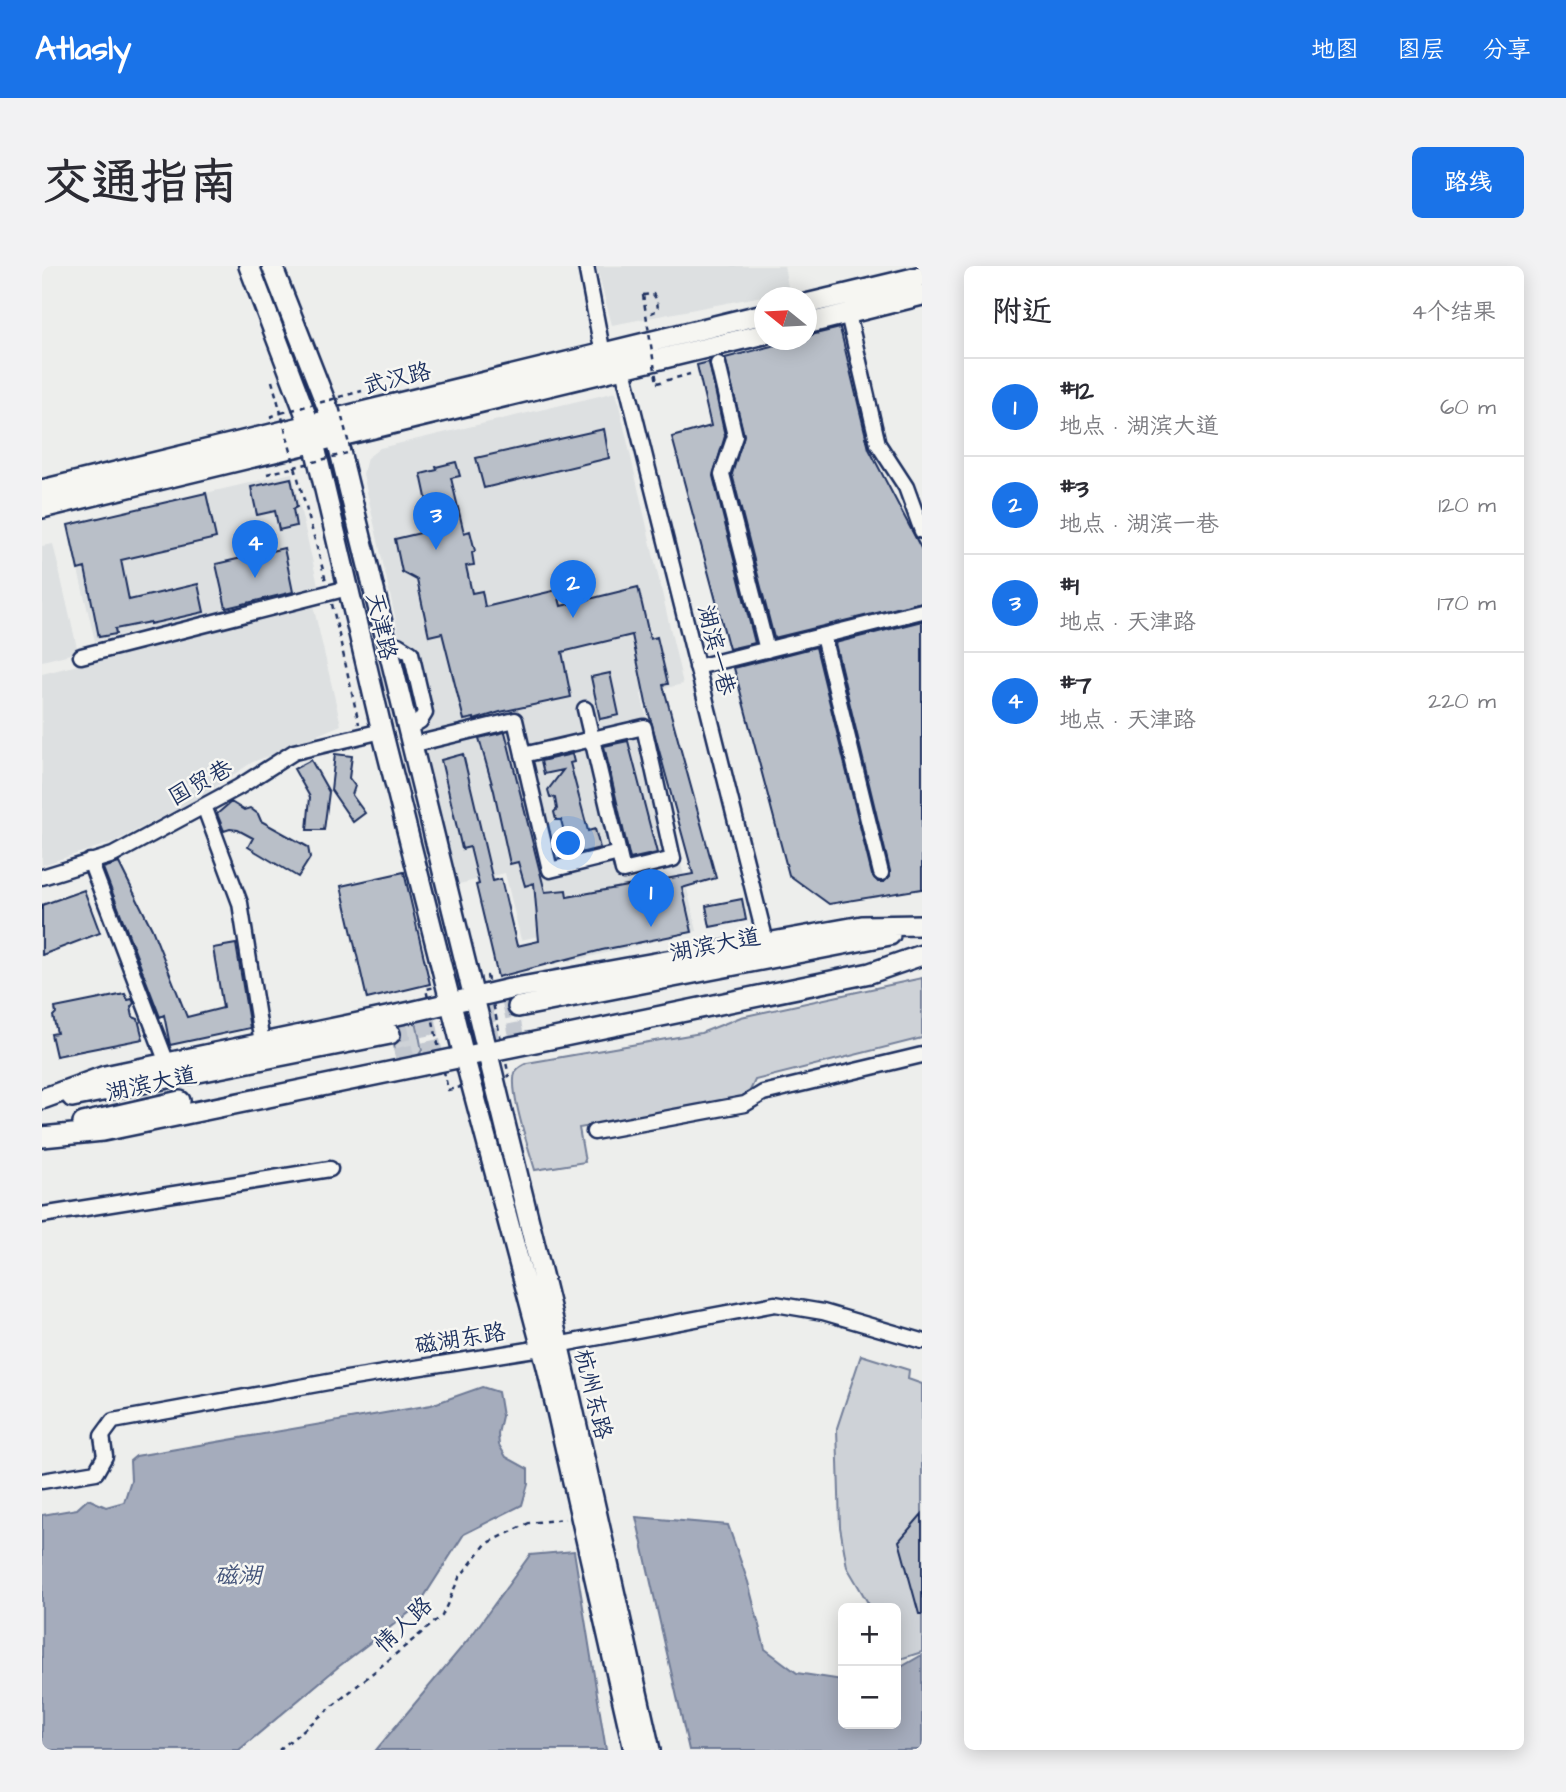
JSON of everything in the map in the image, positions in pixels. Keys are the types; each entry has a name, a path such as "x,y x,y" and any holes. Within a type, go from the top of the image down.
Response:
{"main road":[{"name":"天津路","path":"249,266 312,434 339,591 382,731 450,1003"},
{"name":"天津路","path":"272,266 334,428 472,998"},
{"path":"817,302 922,276"},
{"path":"817,322 922,295"},
{"name":"武汉路","path":"42,508 603,354 754,317"},
{"name":"武汉路","path":"334,428 623,369 754,337"},
{"name":"武汉路","path":"42,490 312,434"},
{"path":"42,1100 105,1076 510,989 862,926 922,928"},
{"name":"湖滨大道","path":"518,1007 922,928"},
{"path":"42,1136 103,1131 870,973 922,953"},
{"name":"湖滨大道","path":"523,1031 922,953"},
{"name":"杭州东路","path":"472,998 550,1307 549,1346 582,1517 634,1750"},
{"name":"杭州东路","path":"450,1003 595,1501 650,1750"},
{"name":"湖滨大道","path":"42,1100 108,1091 390,1034"},
{"name":"湖滨大道","path":"42,1136 111,1115 395,1058"}],"street":[{"path":"586,266 603,354"},
{"path":"848,314 878,444 906,487 922,531"},
{"path":"718,364 735,436 722,474 767,650"},
{"name":"湖滨一巷","path":"623,369 766,942"},
{"path":"81,656 339,591"},
{"path":"697,667 922,611"},
{"path":"823,636 881,873"},
{"path":"523,755 592,739 644,727 673,859 623,871 619,853 592,739 585,709"},
{"path":"409,737 515,720 550,870 619,853"},
{"name":"国贸巷","path":"42,877 113,855 239,788 294,752 382,731"},
{"path":"204,806 240,903 262,1043"},
{"path":"90,861 167,1063"},
{"path":"594,1132 745,1104 763,1093 922,1055"},
{"path":"42,1215 330,1169"},
{"name":"磁湖东路","path":"42,1481 96,1472 105,1456 102,1436 113,1421 775,1304 823,1312 922,1340"}],"path":[{"path":"651,313 658,310 657,300 653,294 643,295 656,383 690,374"},
{"path":"272,381 295,467 339,591 362,736"},
{"path":"262,420 362,391"},
{"path":"337,398 354,461"},
{"path":"267,474 361,448"},
{"name":"情人路","path":"279,1750 442,1616 459,1578 486,1544 529,1523 582,1517"}],"shaded area":[{"path":"596,266 784,266 788,287 754,287 754,298 612,325"},
{"path":"616,392 683,684 641,694 697,931 568,962 560,931 521,940 505,873 455,885 363,474 367,458 380,448"},
{"path":"292,473 319,589 95,641 78,570 216,538 206,493"},
{"path":"53,544 78,652 42,661 42,546"},
{"path":"313,605 341,725 251,763 199,798 114,842 42,865 42,674"},
{"path":"922,978 922,1038 755,1080 746,1099 579,1128 585,1162 535,1170 520,1120 514,1081 517,1069 527,1063 701,1033 741,1017"},
{"path":"412,1022 417,1025 422,1050 417,1058 397,1062 391,1026"},
{"path":"861,1355 909,1370 908,1379 922,1384 922,1652 901,1659 901,1603 868,1603 847,1567 840,1527 837,1428"}],"water":[{"name":"磁湖","path":"482,1387 498,1392 502,1416 498,1434 499,1445 506,1457 528,1469 528,1484 522,1505 464,1534 418,1606 338,1667 239,1750 42,1750 42,1515 77,1509 88,1499 106,1507 124,1502 131,1480 130,1461 136,1456 431,1405"},
{"path":"636,1517 728,1525 748,1582 765,1649 797,1673 838,1679 838,1729 901,1729 901,1667 922,1655 922,1750 689,1750"},
{"path":"574,1551 606,1750 376,1750 472,1635 530,1555"}],"building":[{"path":"840,328 869,449 922,550 922,602 774,638 732,474 744,435 725,358 756,350 817,350 817,334"},
{"path":"709,362 725,436 713,476 755,643 729,649 672,437 711,426 697,365"},
{"path":"604,429 609,458 484,488 476,458"},
{"path":"456,462 460,476 451,478 464,533 470,531 475,551 472,553 474,565 466,566 472,593 482,591 485,607 557,590 561,606 638,587 650,639 657,637 668,684 663,685 716,878 682,888 692,932 602,950 498,977 476,885 479,884 470,847 462,849 441,760 463,754 493,881 501,879 517,946 539,941 534,883 525,886 518,862 510,864 479,738 505,732 545,892 566,890 567,897 693,874 646,703 632,635 562,652 571,697 474,720 464,720 442,633 429,636 417,580 402,572 395,539 433,530 421,474"},
{"path":"291,478 297,507 293,509 296,526 279,530 275,511 257,515 251,487"},
{"path":"206,493 216,538 121,560 129,600 198,584 204,612 115,629 116,634 99,637 85,568 78,570 68,525"},
{"path":"284,548 293,592 226,608 216,564"},
{"path":"922,621 922,889 829,904 789,875 734,668 816,647 872,875 878,882 884,882 890,876 890,871 835,643"},
{"path":"610,673 619,715 600,719 591,677"},
{"path":"628,741 657,853 630,859 604,746"},
{"path":"335,754 352,756 349,778 355,786 352,795 365,813 353,822 331,790"},
{"path":"572,754 574,762 570,763 588,831 595,829 600,848 564,857 561,845 567,843 561,820 556,820 555,798 550,797 548,790 563,770 544,774 541,761"},
{"path":"311,760 329,792 324,830 307,830 310,797 294,769"},
{"path":"231,802 244,810 250,808 258,814 261,821 308,847 310,858 298,877 248,847 253,838 238,830 224,831 217,814"},
{"path":"119,863 152,929 187,1017 223,1008 213,948 236,944 250,1028 170,1045 164,1015 160,1017 103,868"},
{"path":"404,872 430,984 367,999 341,886"},
{"path":"84,890 100,933 42,955 42,905"},
{"path":"742,899 746,920 710,927 706,906"},
{"path":"125,994 128,1000 132,999 134,1003 131,1007 133,1017 138,1019 143,1039 56,1056 51,1034 57,1033 53,1016 56,1013 55,1008"},
{"path":"922,1514 922,1614 919,1614 899,1541"}],"tunnel":[{"path":"390,1034 518,1007"},
{"path":"395,1058 523,1031"}],"place":[{"name":"#1","path":"436,550"},
{"name":"#7","path":"255,578"},
{"name":"#3","path":"573,618"},
{"name":"#12","path":"651,927"}]}
